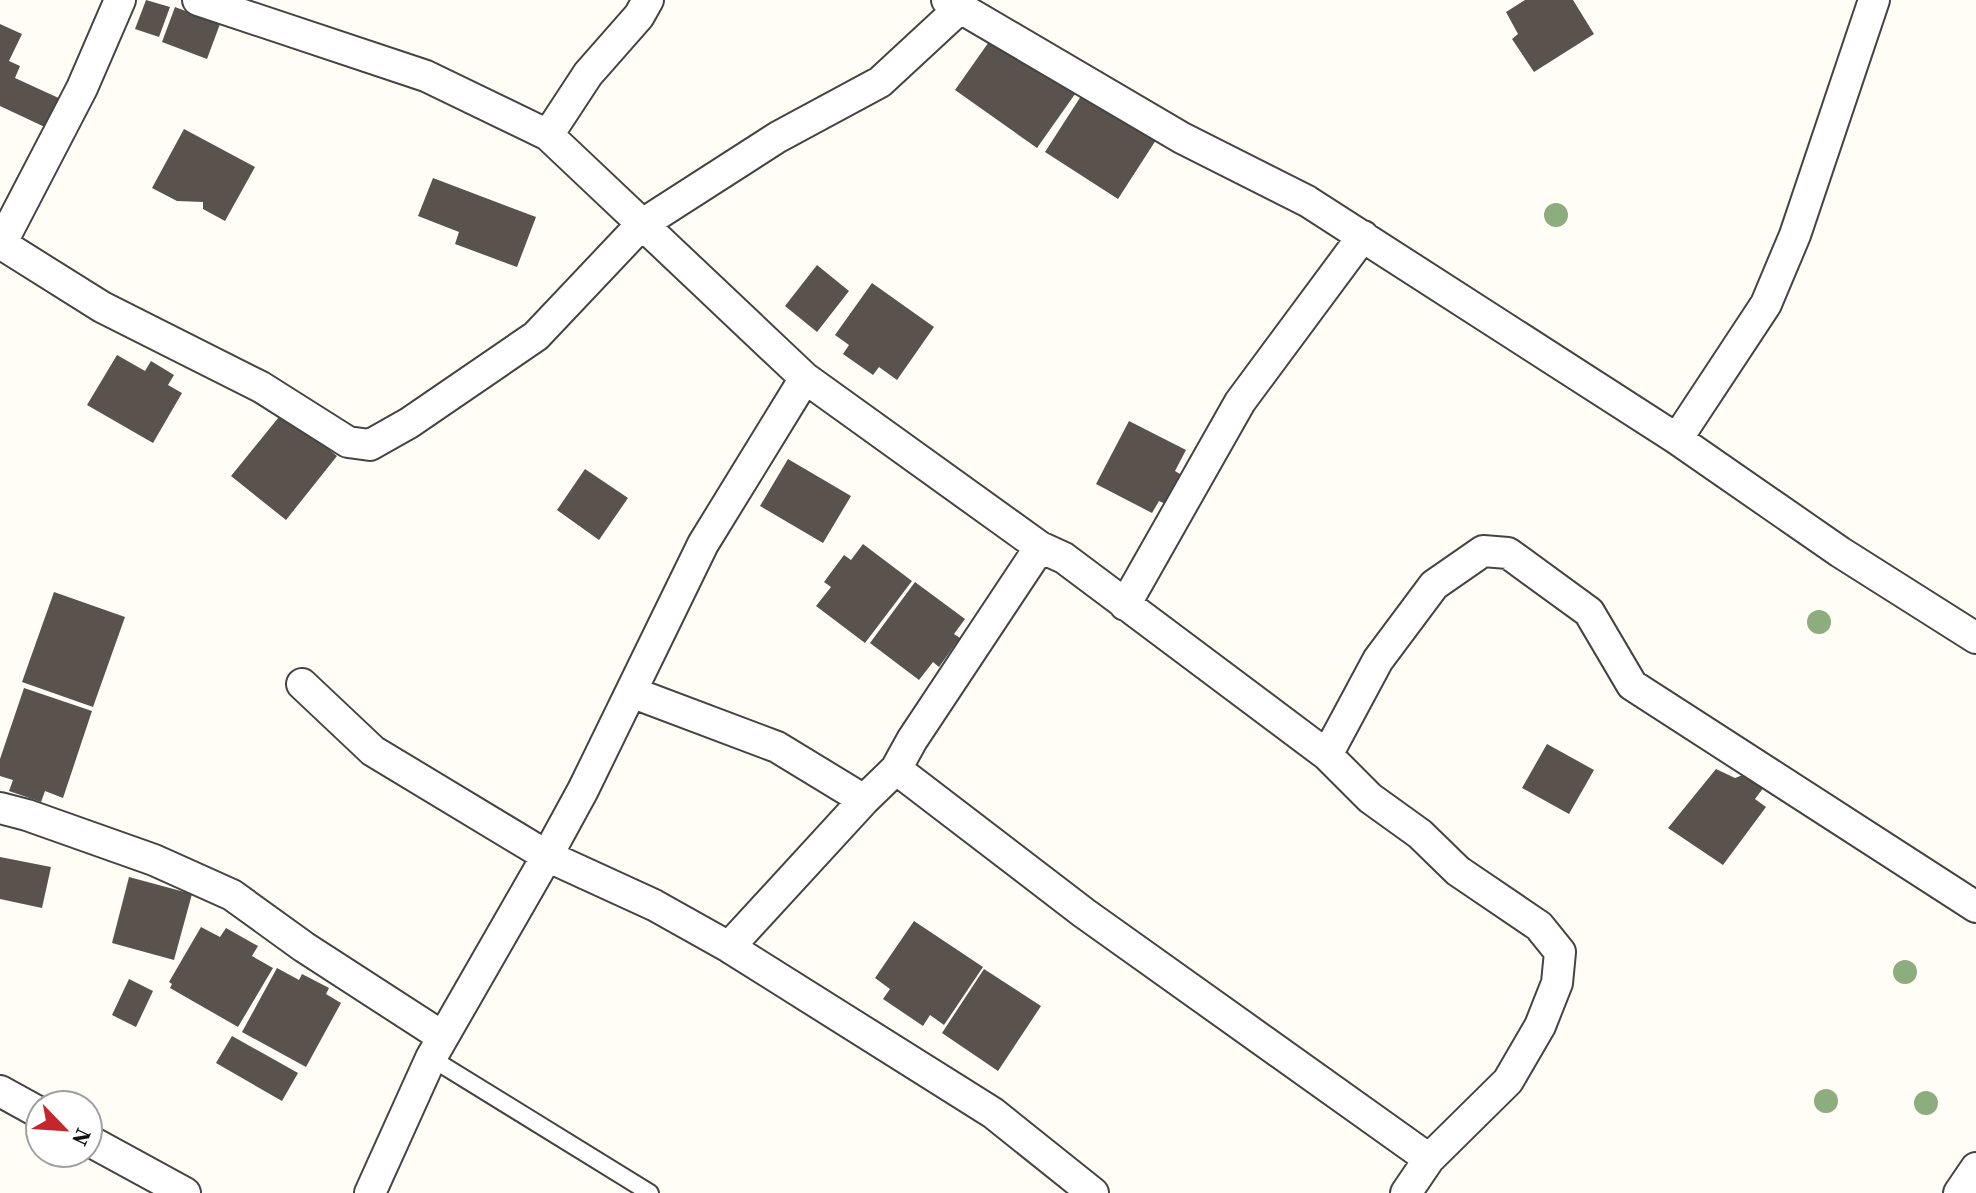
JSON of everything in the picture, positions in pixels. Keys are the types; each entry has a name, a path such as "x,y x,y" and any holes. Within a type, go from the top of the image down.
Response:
{"street":[{"path":"120,0 82,88 0,244 102,307 261,387 348,442 370,445 409,423 536,336 641,225 778,137 880,82 954,3 1182,138 1307,201 1677,439 1840,552 1976,638"},
{"path":"198,0 426,76 548,135 805,378 1040,547 1064,558 1327,755 1370,798 1420,834 1458,871 1539,926 1560,952 1557,983 1540,1026 1508,1081 1429,1159 1406,1193"},
{"path":"548,135 588,74 639,16 648,0"},
{"path":"1677,439 1766,304 1795,235 1874,0"},
{"path":"1125,605 1240,402 1363,236"},
{"path":"370,1193 437,1048 583,790 703,544 805,378"},
{"path":"729,947 896,769 920,726 1040,547"},
{"path":"1327,755 1378,660 1434,585 1483,551 1508,553 1589,612 1632,685 1976,907"},
{"path":"302,684 373,751 547,856 654,905 729,947 993,1113 1093,1193"},
{"path":"631,692 777,747 864,800"},
{"path":"896,769 1084,913 1429,1159"},
{"path":"0,808 154,860 232,895 437,1048"},
{"path":"0,1091 24,1104"},
{"path":"104,1149 185,1193"},
{"path":"1959,1193 1976,1168"}],"lane":[{"path":"437,1048 650,1193"}],"building":[{"path":"146,0 170,7 159,37 135,29"},
{"path":"1525,0 1573,0 1594,34 1534,72 1512,39 1518,34 1506,12"},
{"path":"175,7 220,24 207,59 162,42"},
{"path":"0,24 22,34 9,61 20,66 15,78 63,100 49,129 0,106"},
{"path":"998,29 1080,87 1037,148 955,90"},
{"path":"1083,93 1156,140 1118,199 1045,152"},
{"path":"184,129 255,167 225,221 203,209 203,202 177,201 152,188"},
{"path":"433,178 536,217 517,267 455,244 459,232 418,216"},
{"path":"817,265 849,291 817,332 785,306"},
{"path":"872,283 934,327 897,380 879,367 873,375 843,354 849,345 835,335"},
{"path":"117,355 145,371 151,361 174,375 168,385 182,393 153,443 87,405"},
{"path":"283,412 337,456 286,520 231,476"},
{"path":"1129,421 1186,450 1175,471 1185,477 1170,506 1159,501 1152,513 1096,484"},
{"path":"788,459 851,496 823,543 760,506"},
{"path":"585,469 628,498 599,540 557,510"},
{"path":"863,544 912,581 865,643 816,606 831,587 824,582 844,555 851,560"},
{"path":"915,582 965,619 954,634 960,638 939,667 933,662 919,680 870,643"},
{"path":"54,592 125,617 93,707 22,682"},
{"path":"24,688 92,711 63,798 45,791 41,802 9,791 13,780 0,776 0,759"},
{"path":"1547,744 1594,770 1569,814 1522,788"},
{"path":"1716,769 1735,778 1748,773 1764,787 1755,799 1766,807 1723,865 1668,828"},
{"path":"0,857 51,867 42,908 0,899"},
{"path":"129,877 192,894 174,960 112,943"},
{"path":"914,921 983,967 944,1025 930,1015 923,1026 883,999 890,989 875,978"},
{"path":"201,927 220,937 226,928 258,946 252,956 273,968 238,1027 170,988 172,984 169,982"},
{"path":"277,968 299,980 302,974 329,988 326,994 341,1003 306,1067 242,1032"},
{"path":"984,969 1041,1006 998,1071 942,1033"},
{"path":"129,979 153,991 136,1027 112,1015"},
{"path":"232,1036 298,1073 282,1101 216,1063"}]}
